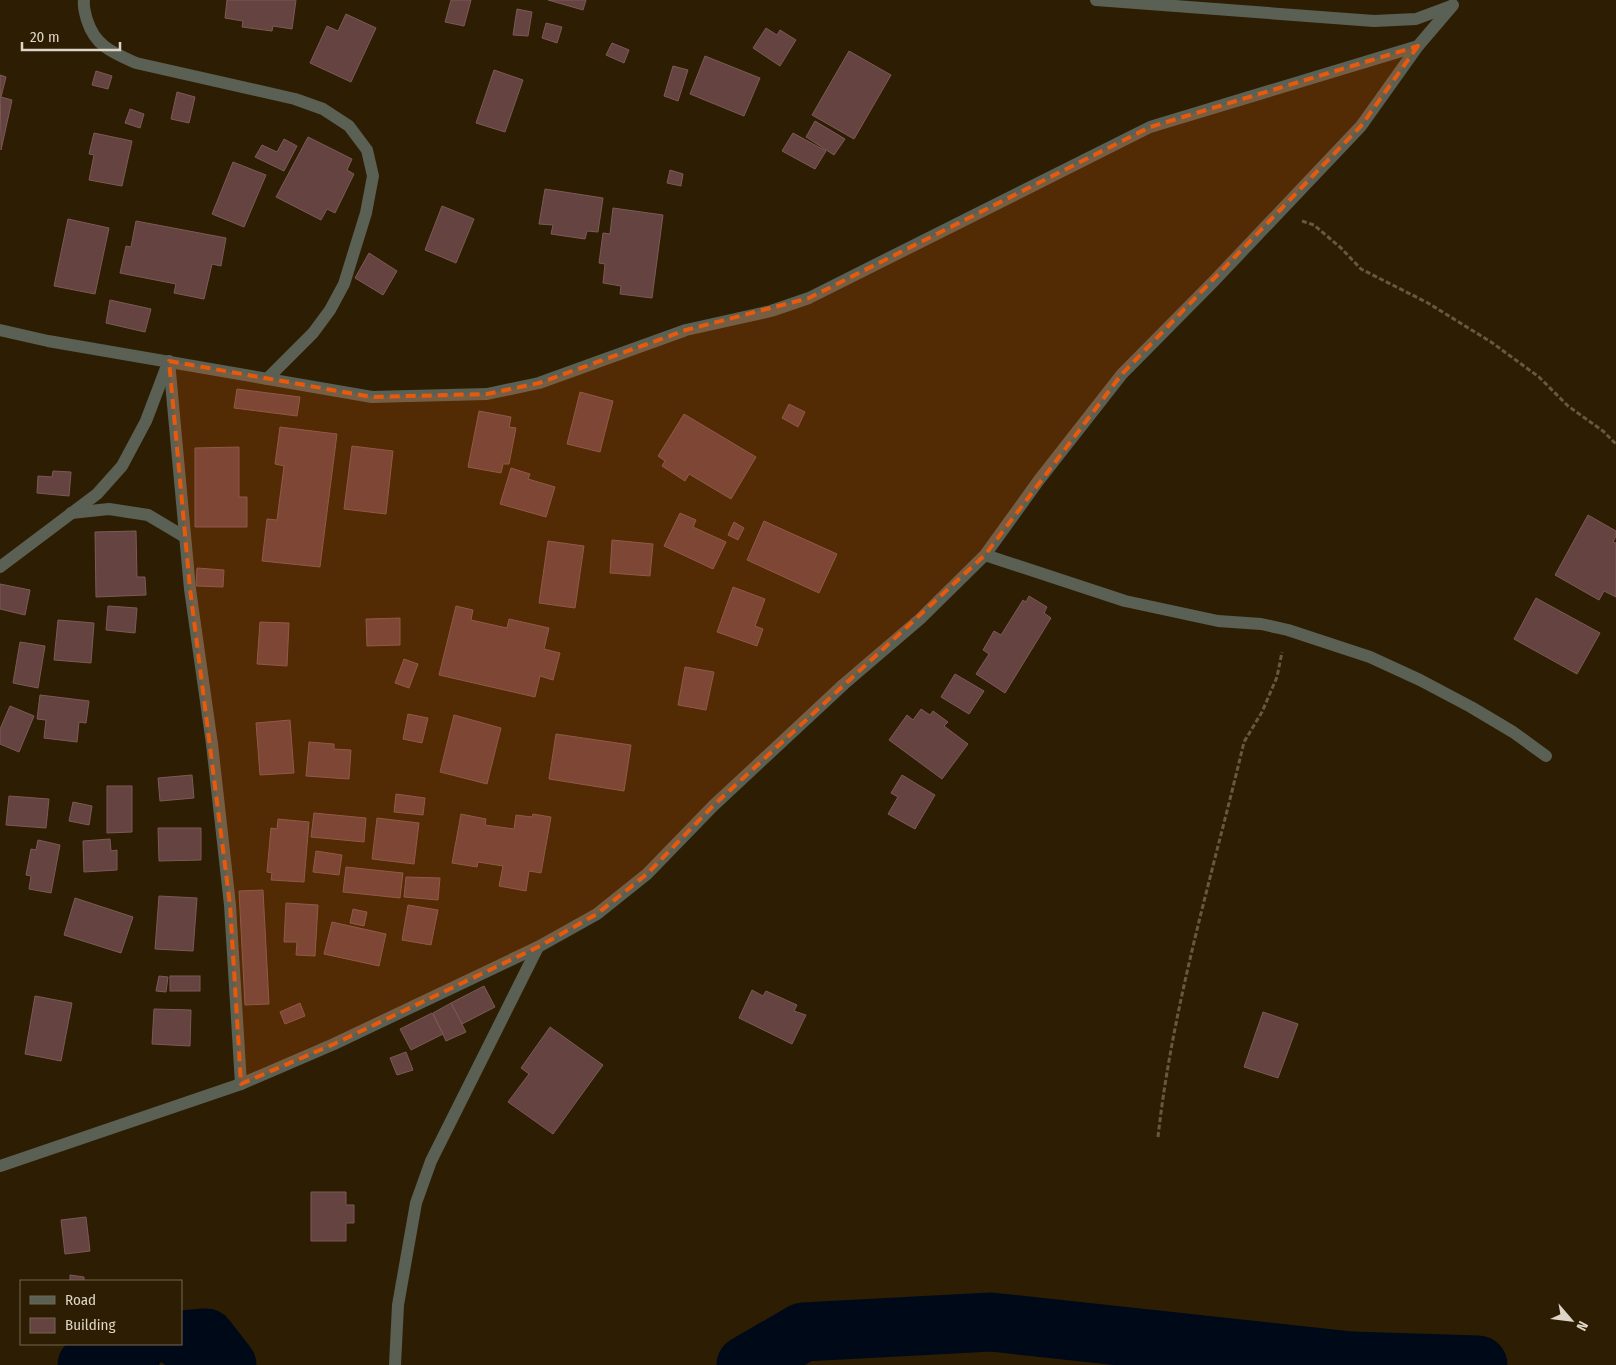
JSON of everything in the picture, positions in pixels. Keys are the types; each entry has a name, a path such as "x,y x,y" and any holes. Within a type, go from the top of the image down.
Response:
{"street":[{"path":"84,0 90,27 98,41 114,53 136,63 295,98 323,109 350,126 367,150 373,176 366,213 344,284 330,310 313,333 267,380"},
{"path":"1096,0 1374,21 1416,19 1456,2"},
{"path":"0,1166 241,1084 334,1044 538,947 597,914 647,874 713,806 844,684 920,619 985,555 1039,480 1122,374 1361,126 1418,46 1456,2"},
{"path":"0,330 48,341 372,397 487,394 539,383 686,330 771,311 809,298 1150,127 1418,46"},
{"path":"0,567 97,494 122,466 146,421 169,361"},
{"path":"169,361 190,589 212,744 230,905 241,1084"},
{"path":"70,514 109,509 148,516 185,537"},
{"path":"985,555 1125,601 1210,620 1261,624 1288,630 1370,657 1420,680 1471,707 1513,732 1546,756"},
{"path":"395,1365 398,1305 416,1203 430,1161 538,947"}],"path":[{"path":"1277,215 1314,224 1361,269 1428,303 1491,342 1539,377 1568,406 1603,431 1616,444"},
{"path":"1158,1137 1164,1090 1187,971 1244,742 1262,712 1278,677 1288,630"}],"highlighted area":[{"path":"1418,46 1361,126 1122,374 985,555 713,806 647,874 597,914 538,947 334,1044 241,1084 230,905 190,589 169,361 372,397 487,394 539,383 686,330 809,298 1150,127"}],"building":[{"path":"227,0 296,0 292,29 273,26 272,31 242,27 243,21 225,18"},
{"path":"451,0 471,0 464,26 445,22"},
{"path":"548,0 586,0 583,10"},
{"path":"517,9 532,12 528,36 513,35"},
{"path":"346,14 376,28 351,82 310,63 327,26 338,31"},
{"path":"546,23 562,27 557,43 542,38"},
{"path":"766,28 777,35 780,30 796,40 780,66 753,48"},
{"path":"612,43 629,50 624,63 606,55"},
{"path":"849,51 891,75 854,139 812,115"},
{"path":"705,56 760,78 744,116 690,94"},
{"path":"673,66 688,70 678,101 664,96"},
{"path":"494,70 523,80 505,132 476,123"},
{"path":"96,71 112,76 108,89 92,85"},
{"path":"0,75 6,77 1,97 12,100 1,150"},
{"path":"177,92 195,97 189,123 171,119"},
{"path":"130,109 144,114 140,128 125,123"},
{"path":"815,121 845,139 834,155 806,137"},
{"path":"94,133 132,141 122,186 89,180 94,155 89,154"},
{"path":"793,133 826,151 815,169 782,151"},
{"path":"308,137 352,159 347,170 354,174 335,213 327,209 321,220 276,197"},
{"path":"284,139 297,146 284,171 255,157 262,145 277,152"},
{"path":"233,162 266,175 244,227 212,214"},
{"path":"670,170 683,174 681,186 667,183"},
{"path":"545,189 603,198 598,232 587,231 585,239 551,234 553,225 539,224"},
{"path":"442,206 474,219 456,263 425,250"},
{"path":"613,208 663,215 652,298 620,294 621,286 603,283 605,264 599,263 603,233 610,234"},
{"path":"68,219 109,228 95,294 54,286"},
{"path":"136,221 226,238 221,266 212,264 204,299 174,293 176,284 120,273 126,246 131,247"},
{"path":"369,253 397,271 383,295 355,278"},
{"path":"110,300 151,309 145,332 106,323"},
{"path":"237,389 300,397 297,416 234,408"},
{"path":"580,392 613,401 600,452 567,444"},
{"path":"789,404 805,412 798,427 782,418"},
{"path":"479,411 511,417 509,427 516,428 509,464 503,464 501,473 468,467"},
{"path":"684,414 756,457 731,499 689,474 685,481 662,466 665,461 658,456"},
{"path":"280,427 337,434 320,567 262,561 267,519 277,520 284,466 275,464"},
{"path":"352,446 393,451 386,514 344,509"},
{"path":"239,447 239,497 247,497 247,527 195,527 195,448"},
{"path":"511,468 530,474 528,479 555,487 546,517 500,504"},
{"path":"53,471 71,472 69,496 37,493 38,476 52,477"},
{"path":"680,513 696,520 693,527 726,542 713,569 664,546"},
{"path":"1588,515 1616,531 1613,542 1616,543 1616,597 1604,591 1599,600 1555,575"},
{"path":"764,521 837,554 819,593 747,560"},
{"path":"734,522 744,528 738,540 728,535"},
{"path":"136,531 137,577 145,577 146,595 96,597 95,532"},
{"path":"612,540 653,544 650,576 610,573"},
{"path":"548,541 584,546 575,608 539,603"},
{"path":"197,568 224,570 223,587 196,586"},
{"path":"0,584 30,590 25,615 0,609"},
{"path":"733,587 765,599 755,626 763,629 757,646 717,632"},
{"path":"1029,596 1047,607 1044,613 1051,618 1005,693 976,674 989,654 983,650 994,631 1001,635 1023,600 1026,602"},
{"path":"1536,598 1600,633 1577,674 1514,639"},
{"path":"108,606 137,608 135,633 106,630"},
{"path":"456,606 473,610 471,620 507,628 509,619 549,628 544,649 560,653 553,680 540,676 535,697 439,675"},
{"path":"400,618 400,645 367,646 366,619"},
{"path":"58,620 94,623 91,663 54,660"},
{"path":"260,622 289,623 287,666 257,664"},
{"path":"20,642 45,646 38,688 13,683"},
{"path":"404,659 418,664 409,688 395,683"},
{"path":"685,667 714,672 706,710 678,705"},
{"path":"955,674 984,691 969,714 941,697"},
{"path":"40,695 89,701 86,723 79,722 77,742 44,738 46,720 37,719"},
{"path":"10,706 34,716 19,752 0,744 0,729"},
{"path":"921,709 930,715 933,711 948,722 944,726 968,744 942,779 889,740 907,715 913,720"},
{"path":"408,714 428,718 422,743 403,739"},
{"path":"454,715 501,728 487,784 440,772"},
{"path":"290,720 294,773 260,775 256,723"},
{"path":"556,734 631,745 624,791 549,779"},
{"path":"309,742 334,744 334,749 351,750 349,779 306,776"},
{"path":"192,775 194,798 160,801 158,778"},
{"path":"902,775 935,795 915,829 888,814 898,797 891,793"},
{"path":"107,786 132,786 132,832 107,833"},
{"path":"396,794 425,798 423,815 394,812"},
{"path":"9,796 49,799 46,828 6,825"},
{"path":"73,802 92,806 89,825 69,821"},
{"path":"314,813 366,818 364,842 311,837"},
{"path":"461,814 486,819 485,825 514,829 516,815 532,817 533,814 551,817 541,873 529,871 526,891 499,886 503,866 478,862 477,867 452,863"},
{"path":"377,818 419,823 414,864 372,859"},
{"path":"278,819 309,822 304,882 271,880 272,873 267,872 271,828 277,829"},
{"path":"158,828 201,828 201,860 159,861"},
{"path":"110,839 111,851 117,850 117,870 84,872 83,841"},
{"path":"38,840 60,845 51,893 29,889 31,876 26,875 31,849 36,850"},
{"path":"316,851 342,855 339,875 313,872"},
{"path":"346,867 403,873 400,898 343,892"},
{"path":"406,877 440,878 438,900 404,897"},
{"path":"263,890 269,1004 245,1005 239,891"},
{"path":"159,896 197,898 193,951 155,949"},
{"path":"75,898 133,917 121,953 64,935"},
{"path":"286,903 318,905 315,956 296,955 297,942 284,942"},
{"path":"408,905 438,910 431,945 402,940"},
{"path":"353,909 367,912 364,926 350,923"},
{"path":"332,922 386,934 379,966 324,954"},
{"path":"159,976 168,977 166,992 156,991"},
{"path":"170,976 200,976 200,991 170,991"},
{"path":"484,986 495,1007 462,1024 451,1003"},
{"path":"752,990 763,996 766,991 797,1005 794,1011 806,1015 792,1044 739,1018"},
{"path":"35,996 72,1003 61,1061 25,1054"},
{"path":"300,1003 305,1016 285,1024 280,1012"},
{"path":"451,1003 466,1032 446,1041 433,1013"},
{"path":"154,1009 191,1010 190,1046 152,1044"},
{"path":"1263,1012 1298,1024 1278,1078 1244,1067"},
{"path":"432,1013 443,1034 411,1050 400,1029"},
{"path":"550,1027 603,1065 553,1134 508,1102 529,1074 521,1068"},
{"path":"406,1052 413,1070 397,1075 390,1058"},
{"path":"311,1192 346,1192 346,1205 354,1205 354,1223 346,1223 346,1241 311,1241"},
{"path":"86,1217 90,1251 65,1254 61,1220"},
{"path":"70,1275 84,1277 84,1280 70,1280"}],"waterway":[{"path":"746,1365 803,1332 991,1322 1351,1361 1478,1365"},
{"path":"182,1340 206,1338 227,1365"},
{"path":"87,1365 136,1345"}]}
